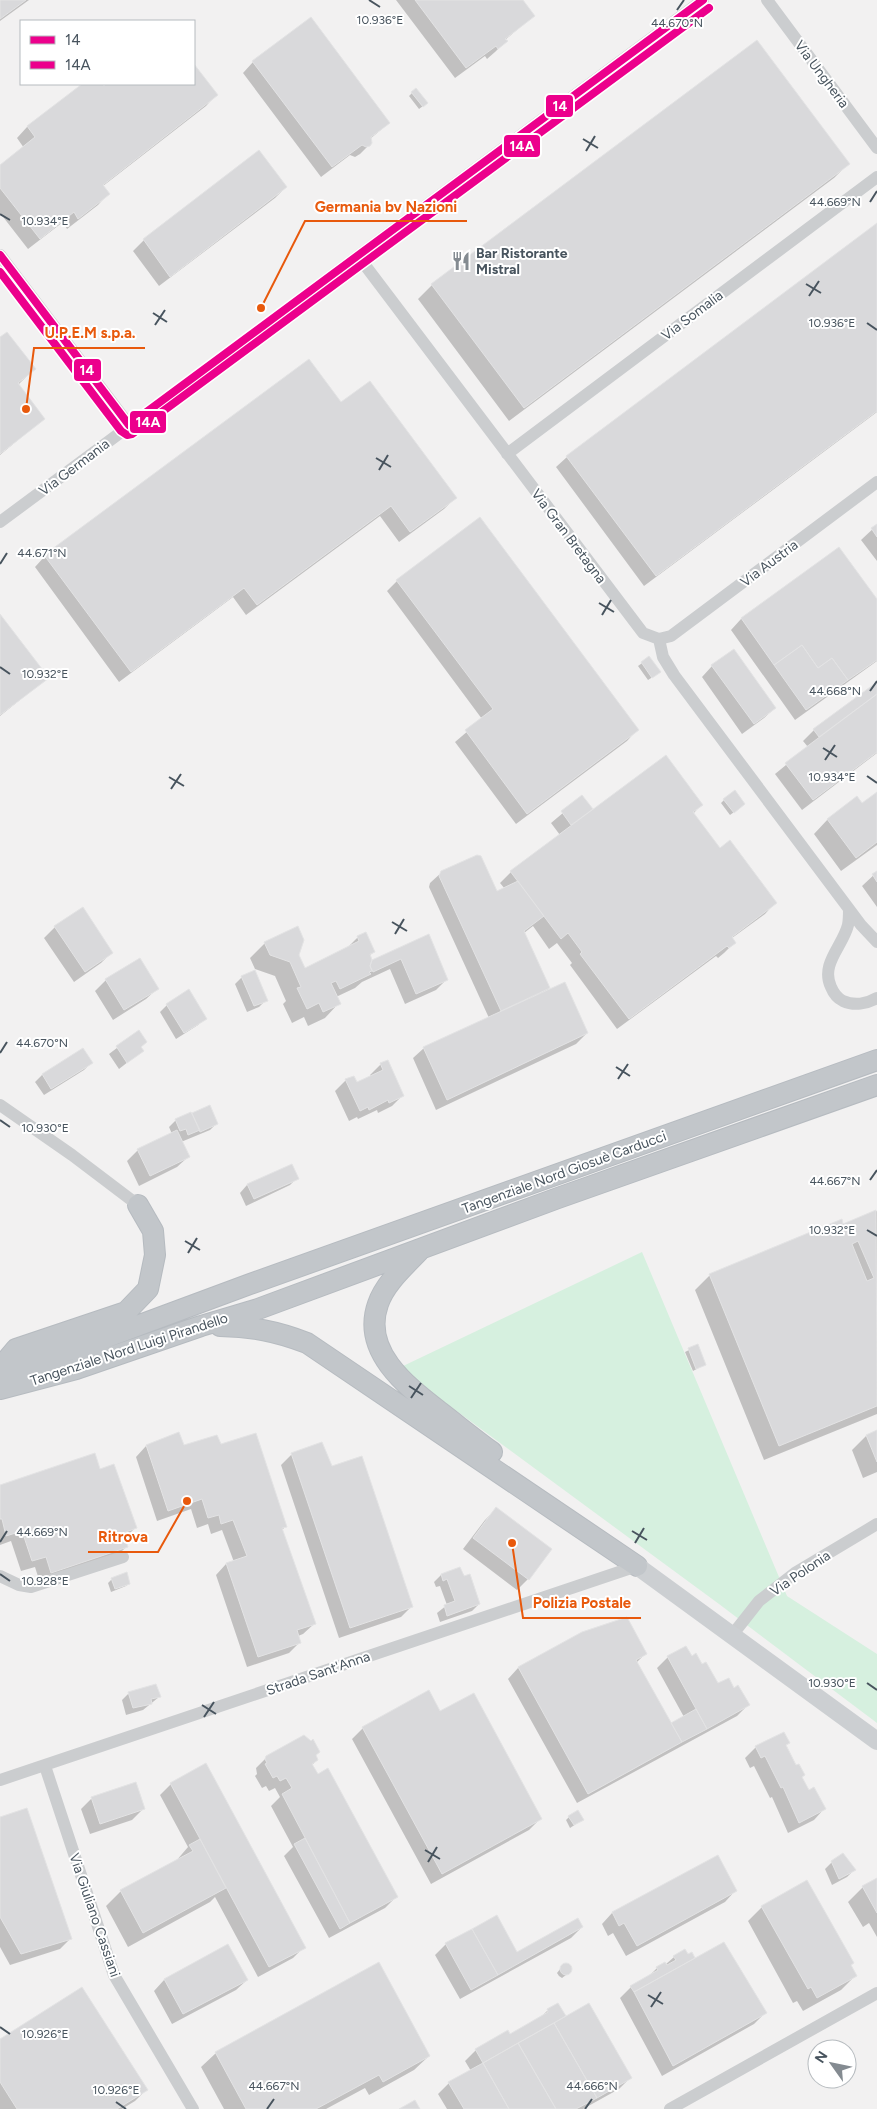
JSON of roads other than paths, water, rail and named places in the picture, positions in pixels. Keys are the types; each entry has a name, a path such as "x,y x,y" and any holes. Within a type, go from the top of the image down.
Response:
{"highway":[{"name":"Tangenziale Nord Giosuè Carducci","path":"250,1284 877,1060"},
{"name":"Tangenziale Nord Giosuè Carducci","path":"258,1309 424,1246 877,1086"},
{"path":"0,1368 16,1349 126,1312 148,1288 155,1255 153,1231 138,1205"},
{"path":"424,1246 387,1286 378,1304 374,1324 377,1343 389,1365 409,1388 637,1566"},
{"name":"Tangenziale Nord Luigi Pirandello","path":"0,1368 83,1346 250,1284"},
{"name":"Tangenziale Nord Luigi Pirandello","path":"0,1389 76,1369 201,1326 258,1309"},
{"path":"201,1326 254,1327 280,1332 307,1343 637,1566"}],"main road":[{"path":"637,1566 877,1740"}],"street":[{"name":"Via Germania","path":"0,522 703,0"},
{"name":"Via Ungheria","path":"767,0 877,148"},
{"name":"Via Somalia","path":"507,454 877,177"},
{"path":"0,255 129,426"},
{"name":"Via Gran Bretagna","path":"358,256 643,634 660,639"},
{"name":"Via Austria","path":"660,639 672,636 877,482"},
{"path":"660,639 664,657 674,675 849,909 877,942"},
{"path":"849,909 848,924 828,969 828,980 833,992 841,1000 862,1004 877,998"},
{"path":"0,1105 72,1155 138,1205"},
{"name":"Via Polonia","path":"733,1634 759,1601 795,1573 877,1524"},
{"path":"0,1576 19,1585 31,1587 123,1557"},
{"name":"Strada Sant'Anna","path":"0,1780 637,1566"},
{"name":"Via Giuliano Cassiani","path":"45,1766 114,1976 193,2109"},
{"path":"670,2109 877,1994"}],"place":[{"name":"Bar Ristorante Mistral","path":"461,261"},
{"name":"Germania bv Nazioni","path":"261,308"},
{"name":"U.P.E.M s.p.a.","path":"26,409"},
{"name":"Ritrova","path":"187,1501"},
{"name":"Polizia Postale","path":"512,1543"}]}
